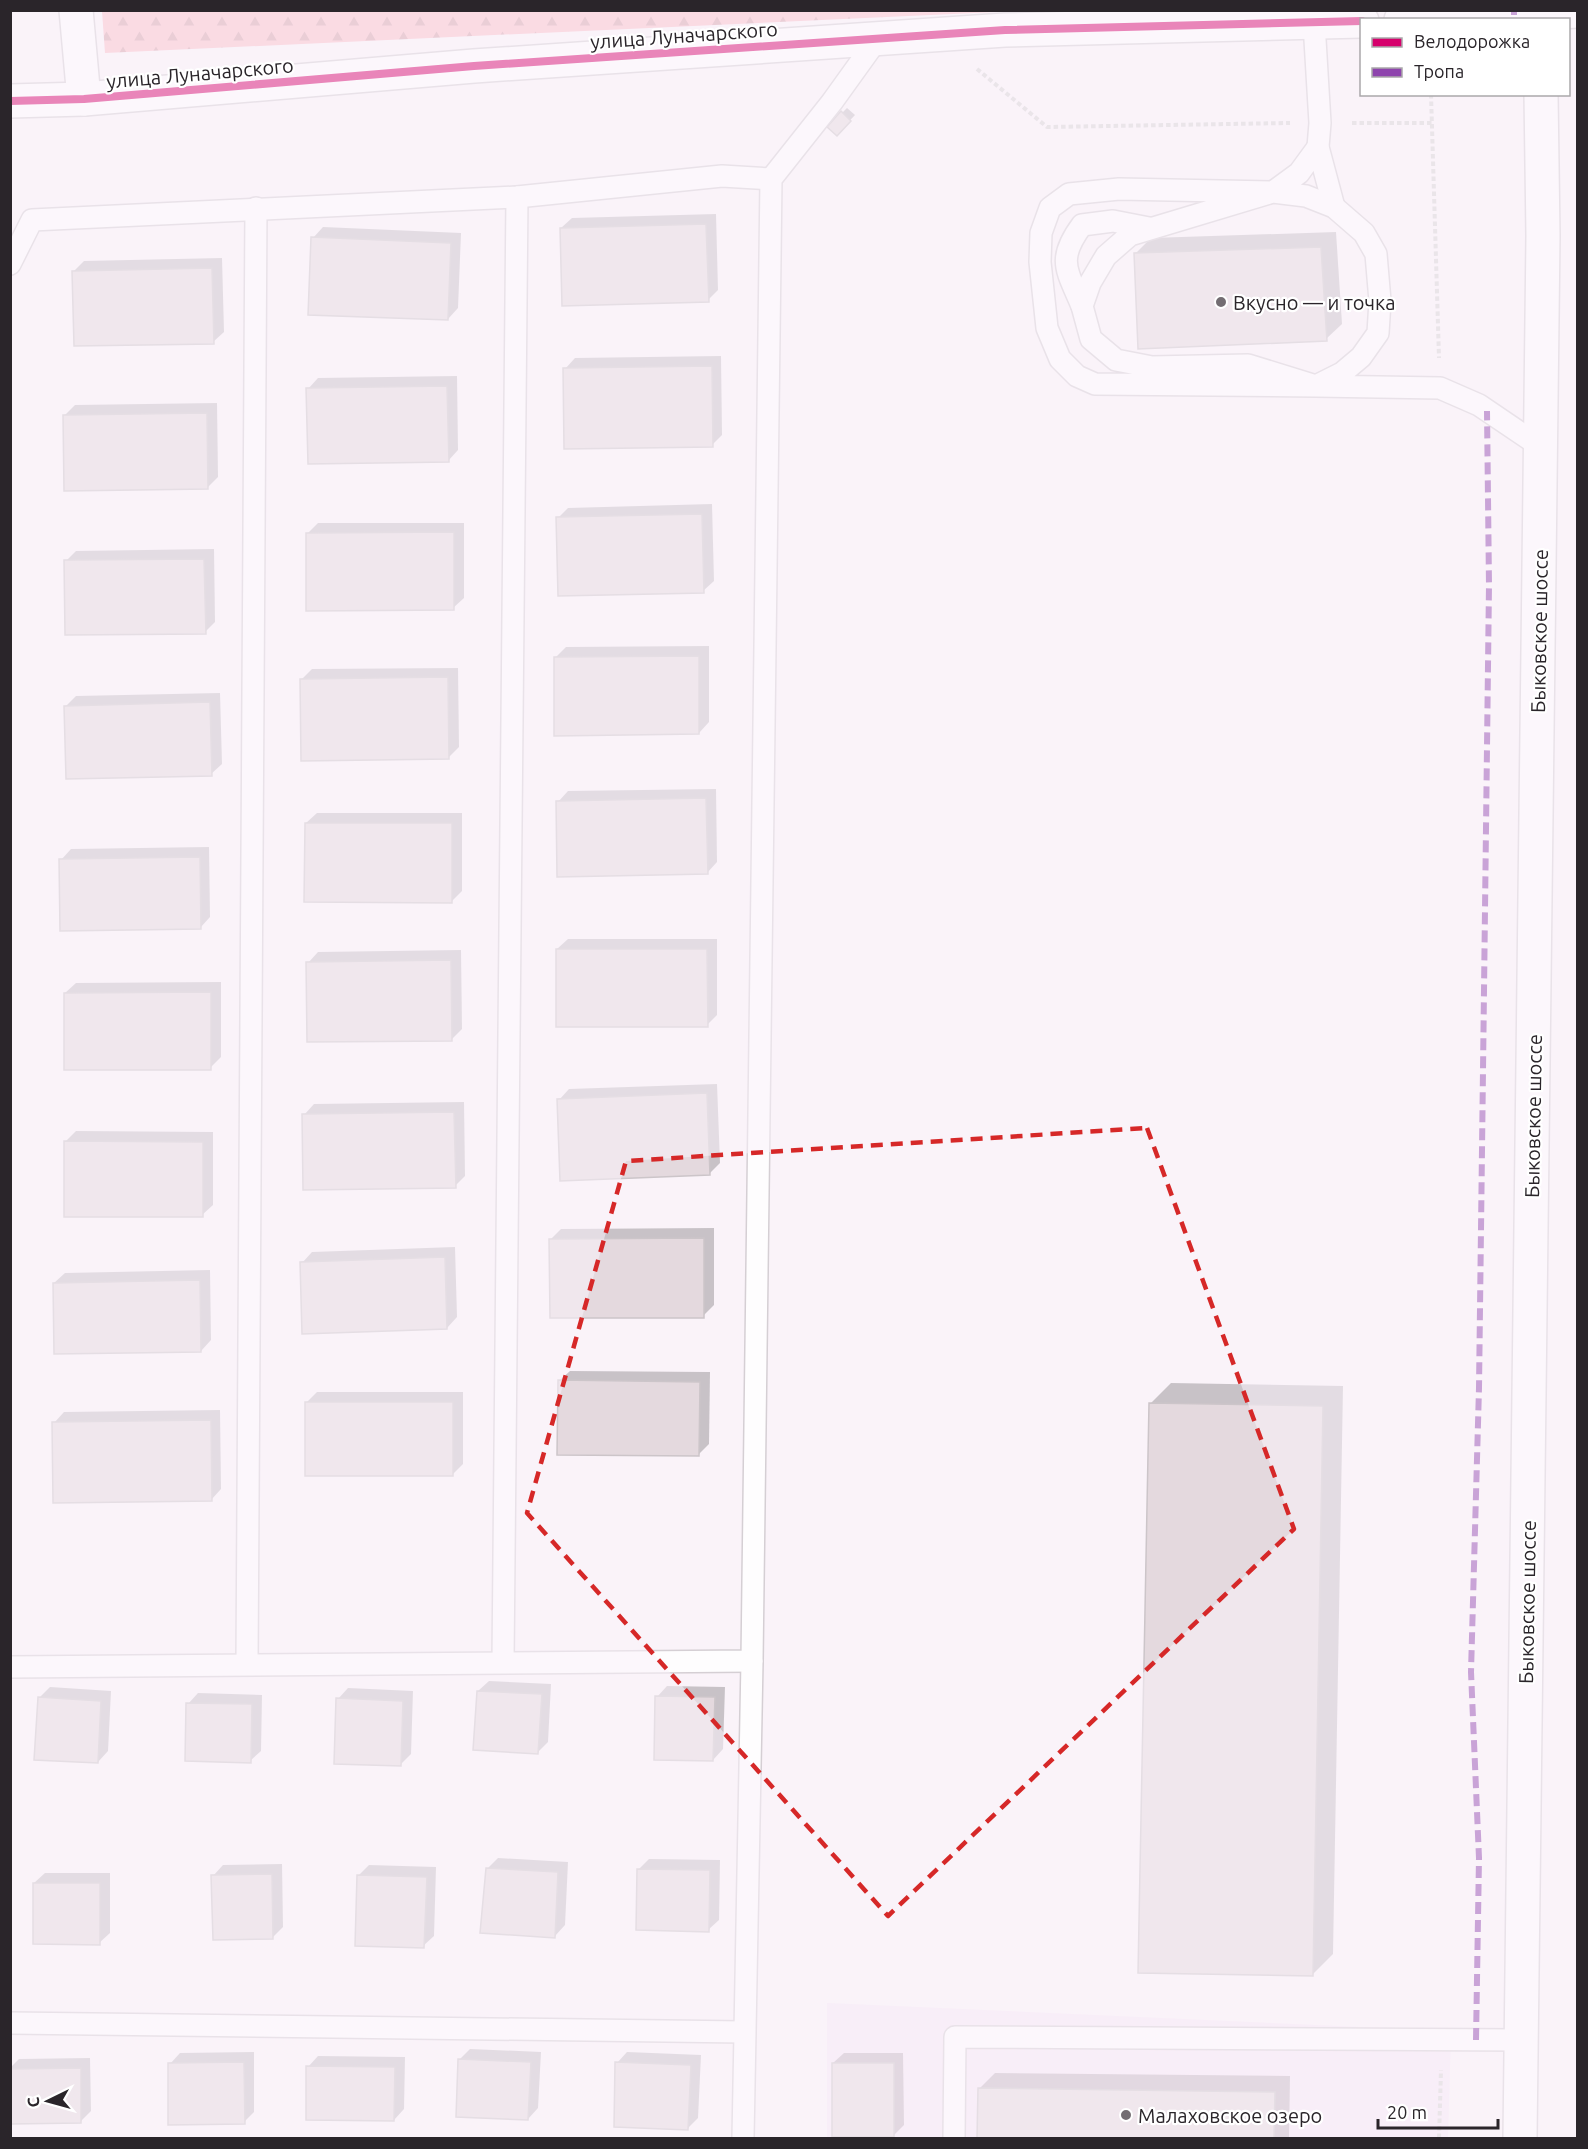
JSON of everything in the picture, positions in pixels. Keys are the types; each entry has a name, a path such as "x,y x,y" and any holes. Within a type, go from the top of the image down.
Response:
{"main road":[{"path":"76,10 84,99"},
{"path":"1457,18 1541,15 1578,11"},
{"name":"улица Луначарского","path":"10,101 84,99 474,66 1005,30 1360,21"},
{"name":"Быковское шоссе","path":"1520,2139 1541,447 1543,236 1541,96"}],"lane":[{"path":"1314,23 1320,123 1318,147 1334,207"},
{"path":"742,2139 752,1661 771,179 832,102 878,38"},
{"path":"1082,306 1090,283 1106,256 1130,235 1273,192 1299,173 1318,147"},
{"path":"10,264 32,220 517,197 722,176 771,179"},
{"path":"1152,228 1113,221 1082,225 1069,243 1066,268 1082,306 1091,339 1116,360 1152,366 1248,365 1316,386 1342,373 1361,357 1378,333 1380,300 1376,254 1364,233 1334,207 1306,196 1273,192 1119,189 1069,194 1050,208 1041,233 1040,262 1047,328 1060,359 1077,376 1095,384 1440,388 1479,405 1541,447"},
{"path":"503,1662 517,197"},
{"path":"247,1664 256,208"},
{"path":"10,1667 752,1661"},
{"path":"10,2023 744,2032"},
{"path":"954,2139 955,2037 1522,2040"}],"path":[{"path":"1431,96 1440,388"},
{"path":"1047,127 1432,123"},
{"path":"1439,2139 1441,2039"}],"highlighted area":[{"path":"1147,1128 1294,1529 888,1916 527,1513 626,1161"}],"shaded area":[{"path":"827,2003 1451,2031 1448,2138 827,2138"}],"green space":[{"path":"102,10 1017,11 105,53"}],"building":[{"path":"841,111 851,121 837,136 827,127"},
{"path":"706,224 709,302 562,306 560,228"},
{"path":"311,237 451,243 448,320 308,315"},
{"path":"1321,247 1327,341 1138,349 1134,253"},
{"path":"212,268 214,344 74,346 72,271"},
{"path":"712,366 713,447 564,449 563,368"},
{"path":"447,386 449,462 308,464 306,388"},
{"path":"207,413 208,489 64,491 63,415"},
{"path":"702,514 704,593 558,596 556,517"},
{"path":"454,532 454,610 306,611 306,533"},
{"path":"204,559 206,634 65,635 64,560"},
{"path":"699,656 699,734 554,736 554,657"},
{"path":"448,677 449,759 301,761 300,679"},
{"path":"210,702 212,776 66,779 64,706"},
{"path":"706,798 708,874 557,877 556,801"},
{"path":"305,823 452,823 452,903 304,902"},
{"path":"200,857 201,929 60,931 59,859"},
{"path":"556,949 707,949 708,1027 556,1027"},
{"path":"451,960 452,1041 307,1042 306,962"},
{"path":"211,992 211,1070 64,1070 64,993"},
{"path":"707,1093 710,1175 560,1181 557,1099"},
{"path":"454,1112 456,1188 303,1190 302,1114"},
{"path":"64,1141 203,1142 203,1217 64,1217"},
{"path":"704,1238 704,1318 550,1318 549,1239"},
{"path":"445,1257 447,1329 302,1334 300,1262"},
{"path":"200,1280 201,1352 54,1354 53,1283"},
{"path":"558,1380 700,1382 699,1456 557,1455"},
{"path":"305,1402 453,1402 453,1476 305,1476"},
{"path":"1149,1403 1323,1406 1313,1976 1138,1973"},
{"path":"211,1420 212,1501 53,1503 52,1422"},
{"path":"477,1691 542,1694 538,1754 473,1750"},
{"path":"655,1696 715,1697 713,1761 654,1760"},
{"path":"38,1697 101,1701 98,1763 34,1760"},
{"path":"336,1698 403,1701 401,1766 334,1764"},
{"path":"186,1703 252,1704 251,1763 185,1761"},
{"path":"486,1868 558,1872 555,1938 480,1933"},
{"path":"637,1869 710,1870 709,1932 636,1930"},
{"path":"272,1874 273,1939 213,1940 211,1875"},
{"path":"357,1875 427,1877 424,1948 355,1946"},
{"path":"33,1883 100,1883 100,1945 33,1944"},
{"path":"458,2059 531,2062 528,2120 456,2117"},
{"path":"244,2062 245,2124 168,2125 168,2063"},
{"path":"615,2062 691,2065 688,2130 614,2127"},
{"path":"832,2063 894,2063 894,2137 832,2137"},
{"path":"306,2066 395,2067 394,2121 306,2120"},
{"path":"81,2068 81,2123 10,2124 10,2069"},
{"name":"Малаховское озеро","path":"978,2088 1275,2092 1274,2138 977,2138"}],"marked path":[{"path":"1514,10 1514,15"},
{"path":"1476,2040 1479,1858 1471,1672 1479,1388 1489,585 1487,411"}],"cycle path":[{"path":"10,101 84,99 474,66 1005,30 1360,21"}],"place":[{"name":"Вкусно — и точка","path":"1221,302"},
{"name":"Малаховское озеро","path":"1126,2115"}]}
